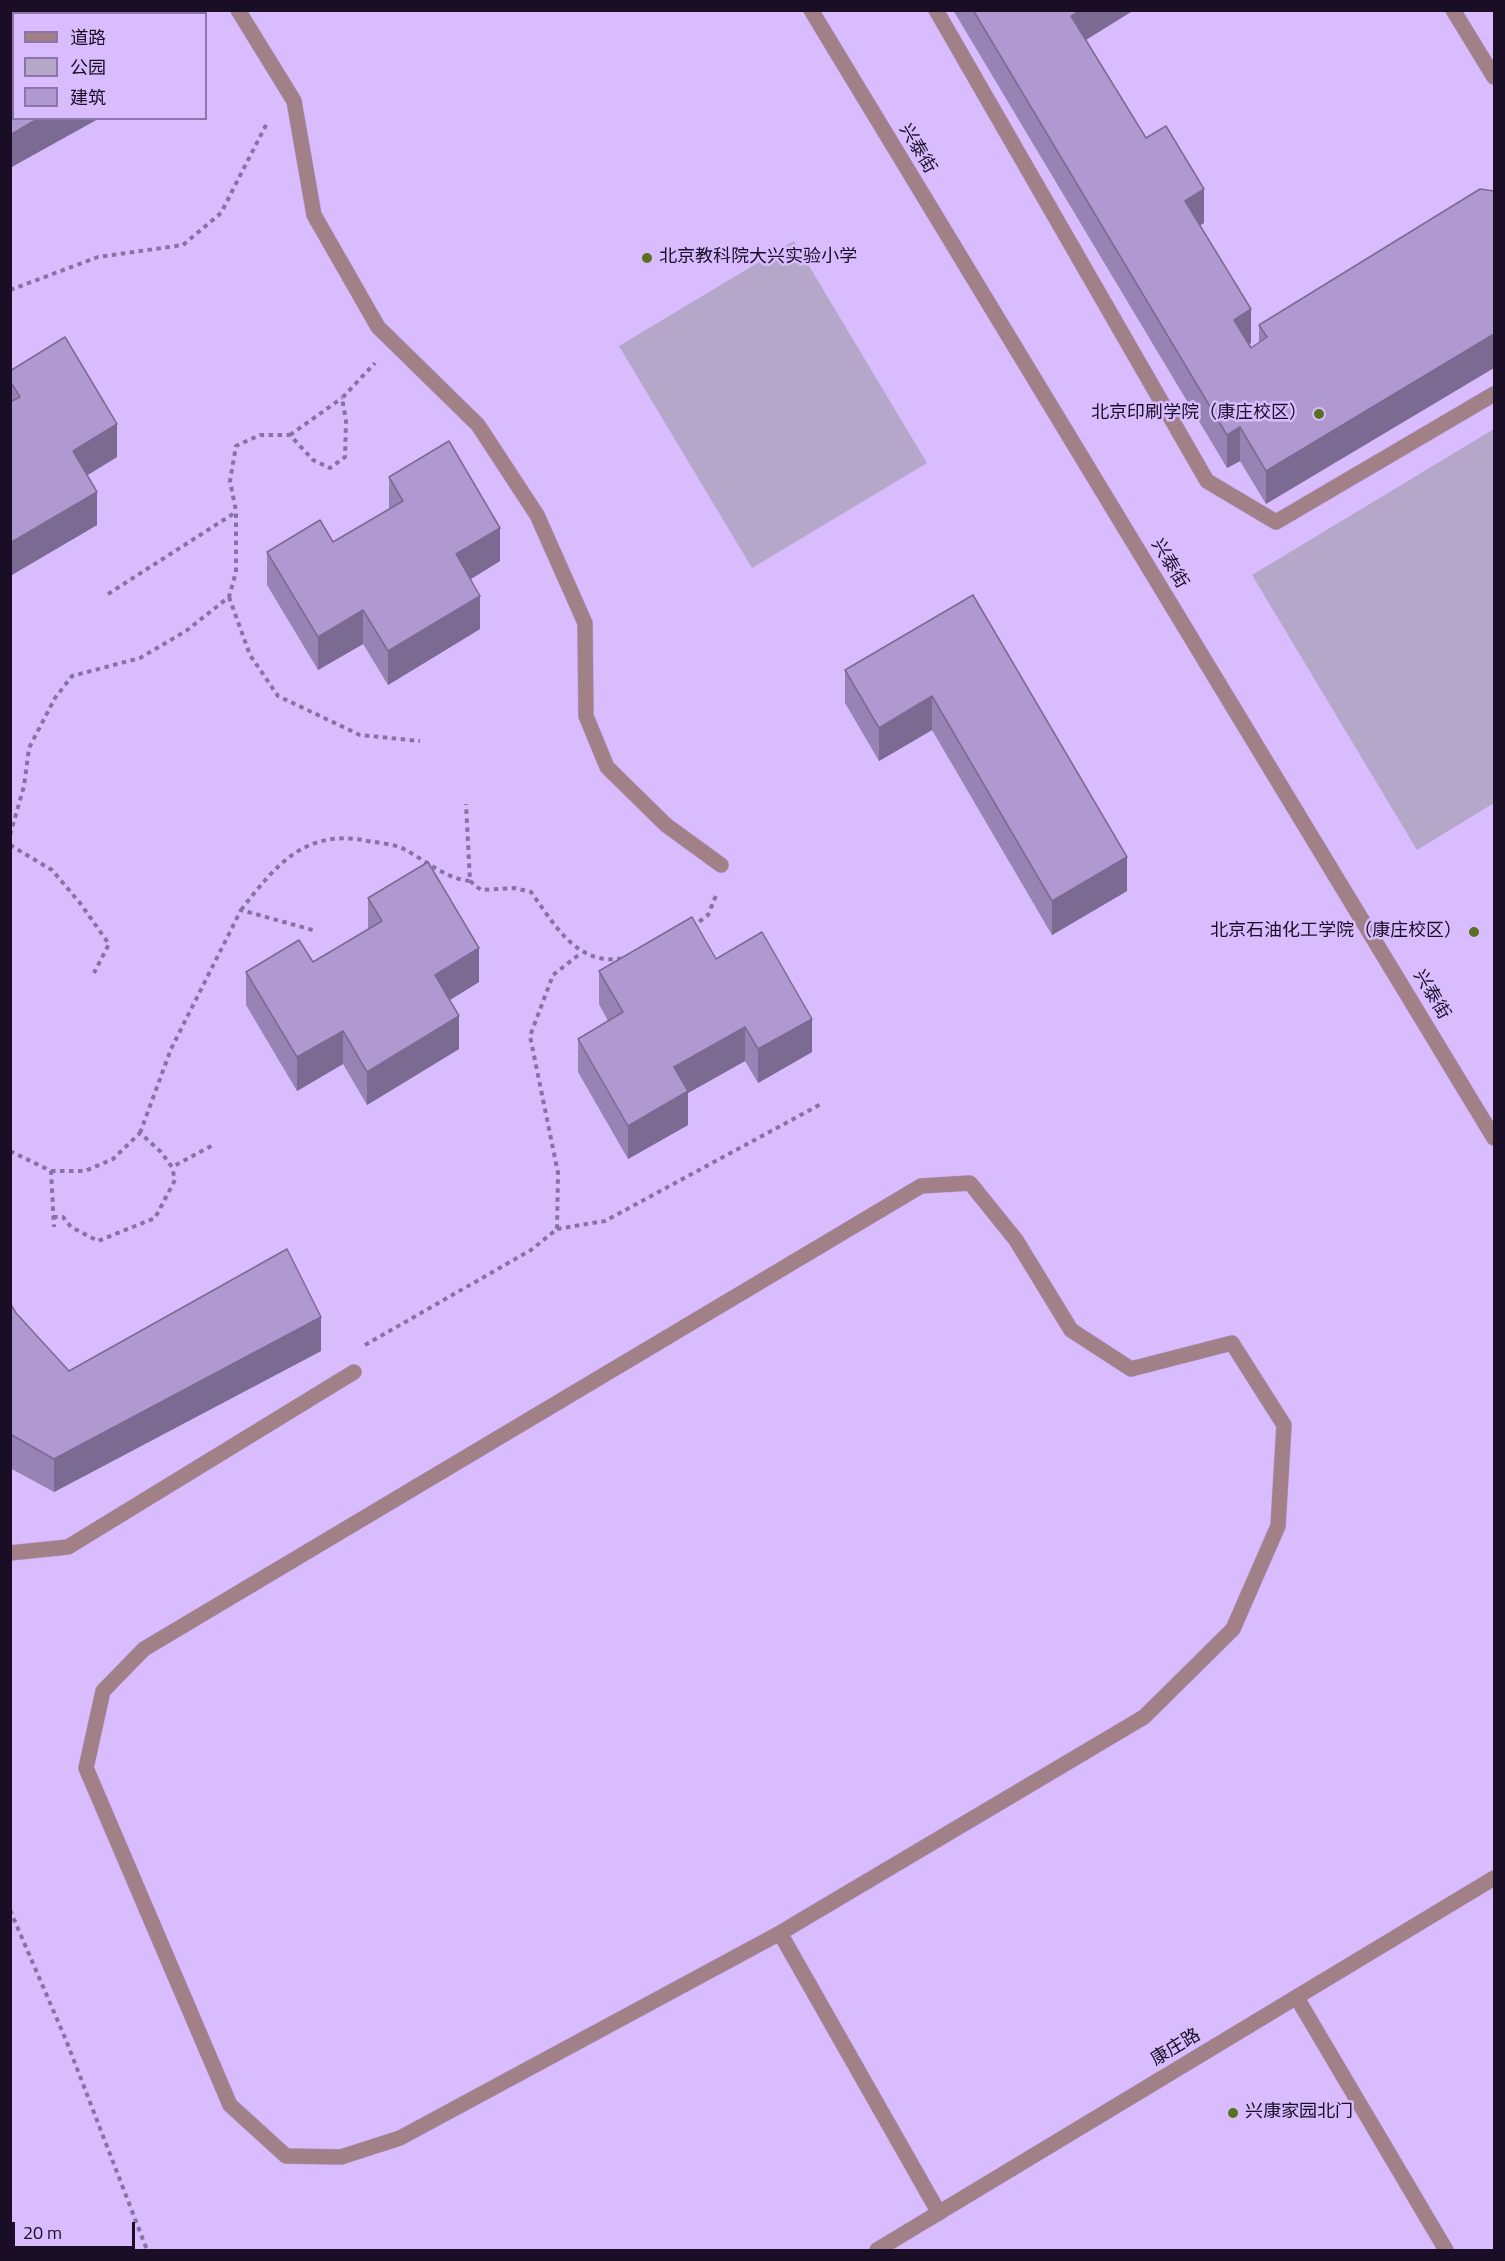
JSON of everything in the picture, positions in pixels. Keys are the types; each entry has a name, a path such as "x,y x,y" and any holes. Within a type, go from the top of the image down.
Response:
{"street":[{"path":"238,10 294,102 314,215 378,327 478,425 537,515 585,623 586,716 607,767 666,825 721,865"},
{"name":"兴泰街","path":"811,10 1494,1138"},
{"path":"936,10 1207,481 1276,522 1494,394"},
{"path":"1453,10 1494,76"},
{"path":"969,1183 1016,1240 1071,1330 1131,1369 1232,1343 1284,1425 1278,1526 1233,1629 1144,1717 780,1933 400,2138 341,2157 286,2156 230,2105 86,1768 103,1691 144,1649 921,1186 969,1183"},
{"path":"10,1552 68,1547 354,1372"},
{"name":"康庄路","path":"878,2250 1494,1878"},
{"path":"780,1933 939,2213"},
{"path":"1297,1998 1446,2250"}],"path":[{"path":"10,291 98,256 183,245 221,213 270,117 294,102"},
{"path":"395,343 342,398 290,435 260,435 236,446 230,481 237,511 236,572 229,597 250,655 278,696 360,735 420,741"},
{"path":"290,435 313,460 330,468 345,457 346,422 342,398"},
{"path":"108,594 237,511"},
{"path":"10,835 24,786 29,748 55,698 72,676 140,658 186,631 229,597"},
{"path":"466,804 470,881"},
{"path":"10,1151 51,1171 85,1171 113,1159 140,1133 171,1049 240,910 273,869 308,844 346,836 401,847 459,880 470,881 481,890 514,888 531,892 558,929 581,953 615,960 634,957"},
{"path":"10,845 52,870 80,903 109,944 94,973"},
{"path":"690,928 708,915 724,879 721,865"},
{"path":"240,910 316,931"},
{"path":"557,1229 558,1173 530,1036 553,975 581,953"},
{"path":"355,1350 473,1285 531,1250 557,1229 605,1221 820,1104"},
{"path":"53,1217 63,1217 71,1227 98,1241 155,1218 175,1180 172,1167 161,1152 140,1133"},
{"path":"172,1167 215,1144"},
{"path":"51,1171 54,1227"},
{"path":"10,1910 66,2040 147,2250"}],"green space":[{"path":"794,241 927,463 752,568 619,346"},
{"path":"1494,429 1494,803 1417,850 1252,575"}],"building":[{"path":"67,10 175,10 176,12 64,12"},
{"path":"973,10 1080,10 1071,16 1146,138 1166,126 1204,189 1185,201 1251,309 1234,320 1251,348 1267,337 1259,325 1480,189 1494,191 1494,334 1266,471 1240,427 1227,435"},
{"path":"12,40 12,120 36,120 10,135 10,41"},
{"path":"65,337 117,424 73,451 97,492 10,543 10,402 20,397 10,381 10,371"},
{"path":"449,441 500,528 456,554 480,596 388,651 363,610 318,637 267,552 320,520 333,542 403,501 389,477"},
{"path":"973,595 1127,857 1052,901 932,696 879,728 845,670"},
{"path":"428,862 479,948 435,975 459,1016 367,1072 343,1031 297,1057 246,972 299,940 313,962 382,921 368,898"},
{"path":"692,917 716,959 762,932 812,1019 758,1049 745,1027 674,1067 688,1091 628,1126 578,1039 623,1012 599,971"},
{"path":"287,1249 321,1317 54,1459 10,1434 10,1303 16,1313 69,1371"}],"place":[{"name":"北京教科院大兴实验小学","path":"647,258"},
{"name":"北京印刷学院（康庄校区）","path":"1319,414"},
{"name":"北京石油化工学院（康庄校区）","path":"1474,932"},
{"name":"兴康家园北门","path":"1233,2113"}]}
